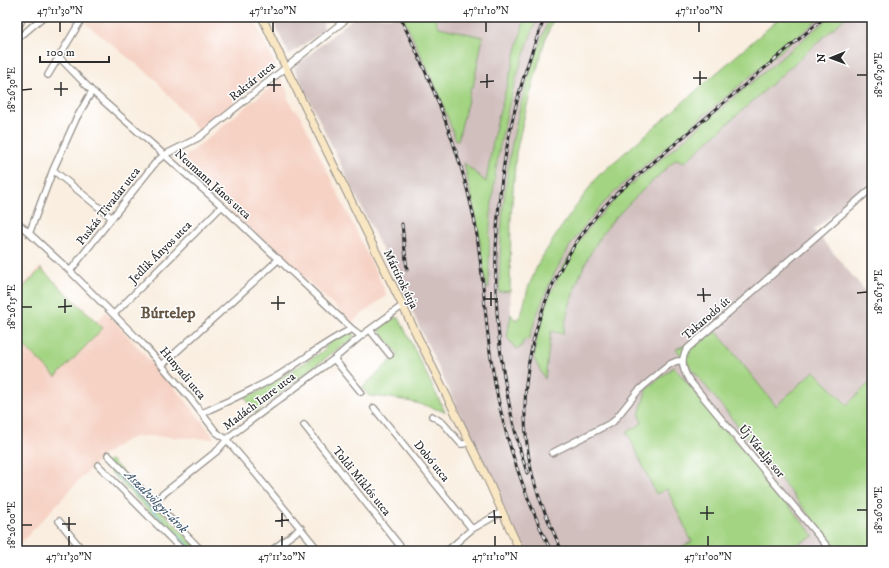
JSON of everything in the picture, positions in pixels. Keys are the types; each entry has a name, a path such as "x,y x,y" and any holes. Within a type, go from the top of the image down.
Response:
{"street":[{"path":"17,30 19,21 23,17"},
{"path":"17,36 21,36 44,17"},
{"path":"48,75 83,17"},
{"name":"Mártírok útja","path":"262,17 469,442 520,551"},
{"name":"Raktár utca","path":"164,155 198,138 349,17"},
{"name":"Neumann János utca","path":"59,58 92,91 222,206 352,329"},
{"path":"29,234 53,170 76,119 92,91"},
{"name":"Puskás Tivadar utca","path":"70,271 156,162 164,155"},
{"path":"53,170 112,218"},
{"name":"Takarodó út","path":"682,361 688,348 872,188"},
{"name":"Jedlik Ányos utca","path":"114,314 222,206"},
{"name":"Hunyadi utca","path":"17,222 70,271 143,344 202,413 216,432 226,439 319,551"},
{"path":"162,365 279,259"},
{"name":"Madách Imre utca","path":"154,502 217,451 226,439 334,359 361,336 402,306"},
{"path":"352,329 361,336"},
{"name":"Madách Imre utca","path":"202,413 238,397 275,377 327,343 352,329"},
{"path":"370,330 390,355"},
{"path":"334,359 361,392"},
{"path":"552,453 613,422 638,391 670,364 677,361 682,361"},
{"name":"Új Váralja sor","path":"682,361 683,370 689,380 831,551"},
{"name":"Dobó utca","path":"374,408 472,528"},
{"path":"432,416 444,422 461,444 469,442"},
{"name":"Toldi Miklós utca","path":"304,425 404,551"},
{"path":"108,455 202,551"},
{"path":"98,465 183,551"},
{"path":"447,551 472,528 502,512"},
{"path":"59,522 83,551"},
{"path":"271,551 301,528"}],"shaded area":[{"path":"89,17 253,17 276,66 199,132 155,79 86,24"},
{"path":"271,17 343,17 323,24 324,30 289,55"},
{"path":"354,17 403,17 438,92 456,140 472,87 434,17 525,17 495,130 486,182 464,164 477,222 489,288 492,202 504,126 524,53 538,17 550,17 538,47 518,116 511,147 503,210 499,291 510,291 511,314 507,337 516,349 520,348 525,339 529,340 545,293 566,251 606,200 634,174 821,17 830,17 623,191 586,231 571,253 553,285 545,305 537,338 534,359 548,350 551,331 563,334 570,302 580,274 596,243 616,216 676,159 685,162 846,17 872,17 872,181 814,230 872,299 872,380 847,405 813,372 776,406 717,332 677,349 838,551 783,551 813,536 643,423 638,427 656,494 667,488 692,542 681,547 683,551 524,551 411,309 294,68"},
{"path":"281,78 289,95 287,96 293,109 298,111 387,295 352,322 179,162"},
{"path":"40,267 97,321 106,312 187,402 214,437 212,439 147,436 126,440 102,456 17,547 17,292"}],"green space":[{"path":"403,17 434,17 439,27 483,37 473,87 471,87 458,140 456,140 438,92"},
{"path":"525,17 538,17 514,85 498,156 492,203 489,288 486,288 477,222 464,163 486,182 495,130"},
{"path":"550,17 554,17 545,40 526,109 516,153 511,216 510,291 499,292 503,209 509,161 522,98"},
{"path":"781,17 821,17 614,192 582,229 568,249 546,291 529,340 525,339 520,348 516,349 507,337 511,314 514,319 518,319 522,312 528,288 539,262 560,229 597,177"},
{"path":"830,17 846,17 685,162 676,159 631,201 606,229 589,256 582,271 566,318 563,334 551,331 545,379 534,359 537,338 545,305 563,267 586,231 623,191"},
{"path":"41,269 103,328 56,377 17,339 17,294"},
{"path":"393,318 399,318 445,412 407,401 369,396 362,388 398,354 378,329"},
{"path":"354,332 353,339 344,346 344,344 258,410 256,414 245,397 253,392 253,395 325,350 326,346 340,333"},
{"path":"717,332 776,406 814,371 847,405 872,380 872,551 838,551 676,349"},
{"path":"674,367 814,536 783,551 683,551 681,547 692,542 667,489 656,494 627,432 642,423 639,415 647,388"},
{"path":"110,459 201,551 187,551 104,465"}],"waterway":[{"name":"Aszalvölgyi-árok","path":"107,465 194,551"}],"railway":[{"path":"400,17 434,90 461,166 477,235 489,341 500,408 506,433 522,481 540,528 551,551"},
{"path":"527,473 512,417 502,360 496,302 496,244 501,186 511,128 525,72 545,17"},
{"path":"562,551 540,500 531,469 526,431 525,393 530,356 539,320 553,285 570,252 592,221 617,193 825,17"},
{"path":"402,224 407,270"}],"district":[{"name":"Búrtelep","path":"168,312"}]}
